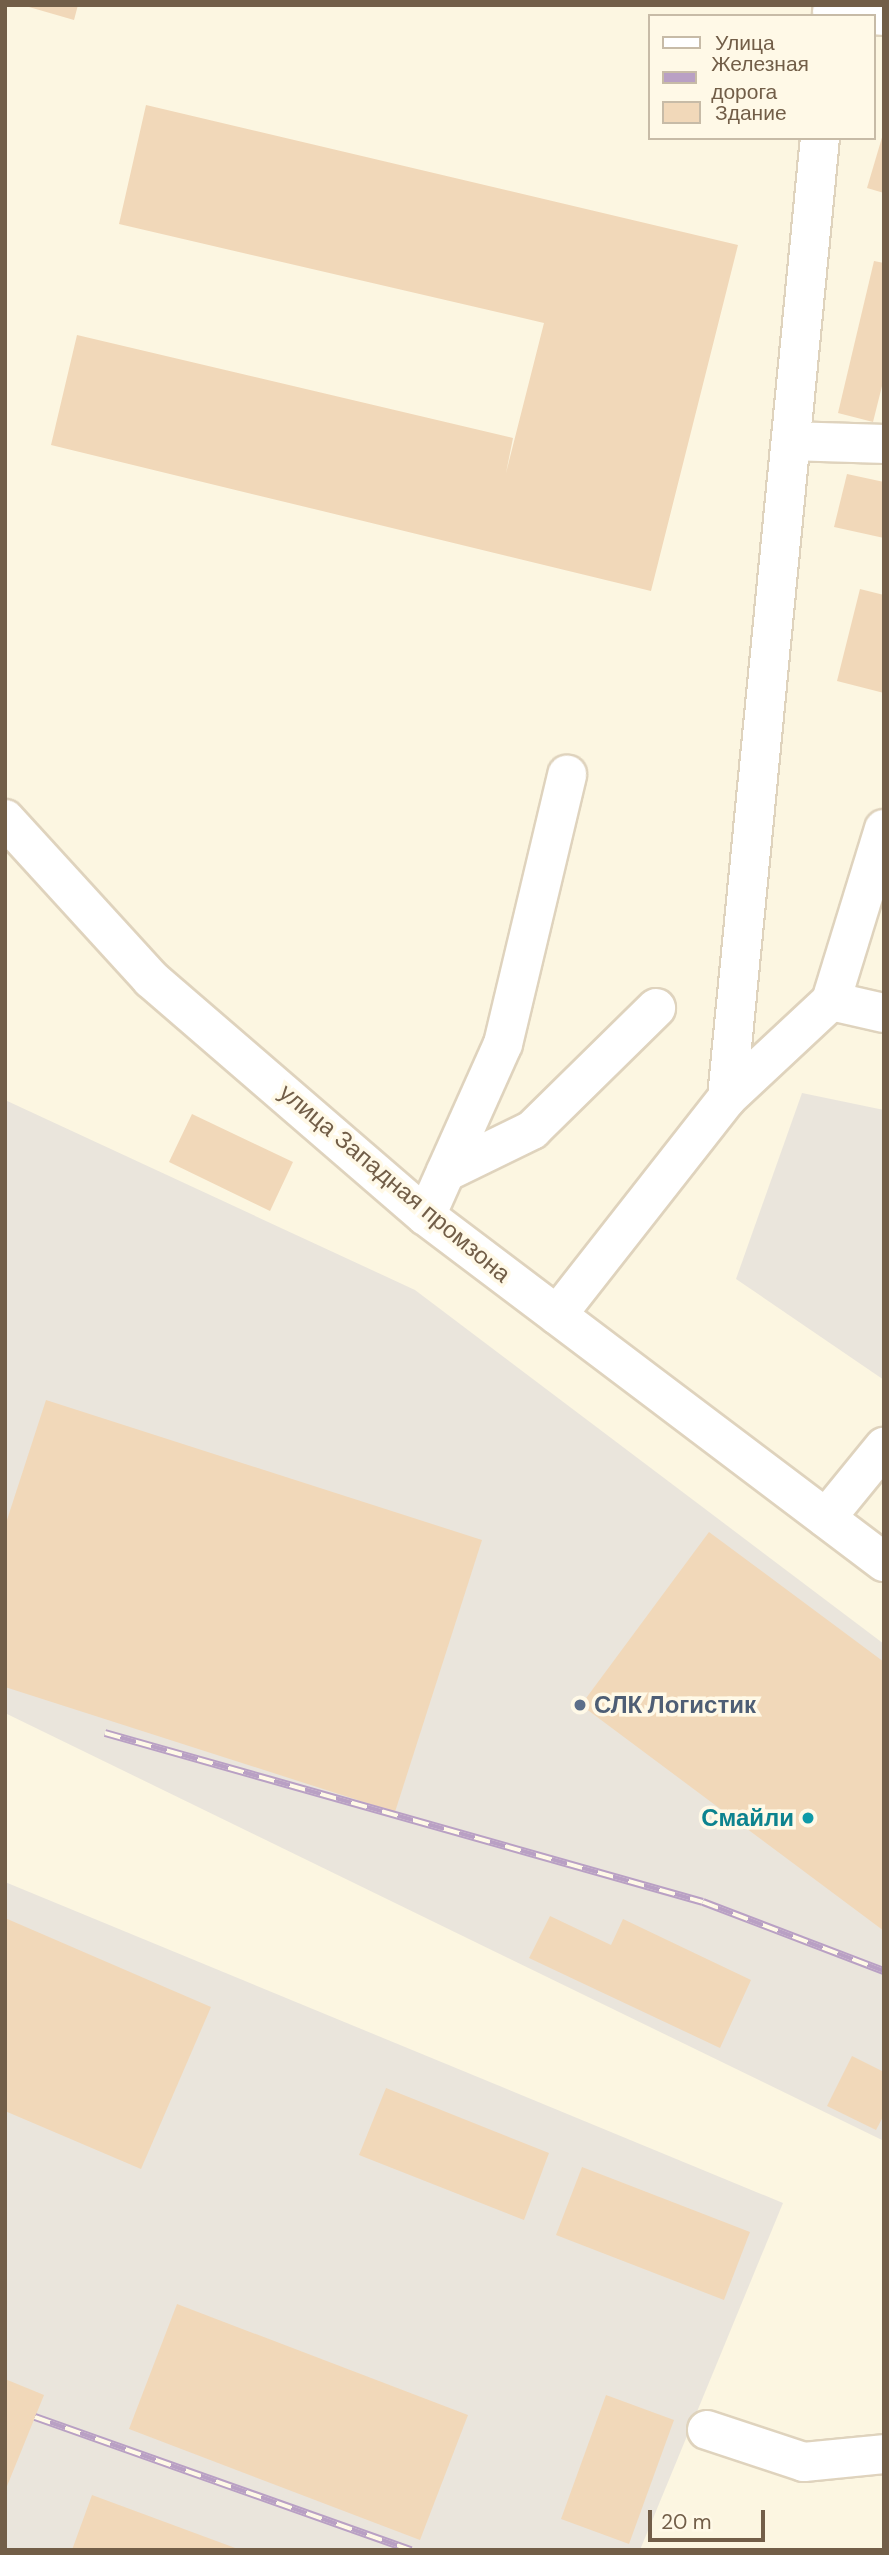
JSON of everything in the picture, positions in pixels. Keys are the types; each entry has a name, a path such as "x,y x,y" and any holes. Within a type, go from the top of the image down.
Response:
{"street":[{"path":"832,11 863,14"},
{"path":"727,1098 820,140"},
{"path":"791,441 884,444"},
{"path":"426,1216 503,1044 567,775"},
{"name":"улица Западная промзона","path":"5,819 151,979 426,1216 884,1562"},
{"path":"557,1315 727,1098 831,1001 884,829"},
{"path":"831,1001 884,1013"},
{"path":"446,1172 532,1130 656,1008"},
{"path":"826,1518 884,1447"},
{"path":"707,2430 804,2462 884,2454"}],"shaded area":[{"path":"802,1093 884,1110 884,1380 736,1279"},
{"path":"5,1100 415,1290 884,1644 884,2141 5,1713"},
{"path":"5,1882 783,2203 640,2550 5,2550"}],"building":[{"path":"22,5 78,5 74,20"},
{"path":"146,105 738,245 651,591 51,445 77,335 513,438 506,473 544,323 119,224"},
{"path":"884,134 884,193 867,188"},
{"path":"874,261 884,263 884,378 873,422 838,413"},
{"path":"847,474 884,482 884,538 834,527"},
{"path":"860,589 884,595 884,693 837,681"},
{"path":"192,1114 293,1162 270,1211 169,1162"},
{"path":"46,1400 482,1540 395,1812 5,1687 5,1526"},
{"name":"Смайли","path":"709,1532 884,1662 884,1931 581,1705"},
{"path":"550,1916 611,1945 623,1919 751,1980 720,2048 529,1958"},
{"path":"5,1918 211,2007 141,2169 5,2111"},
{"path":"852,2056 884,2072 884,2115 876,2130 827,2106"},
{"path":"386,2088 549,2153 524,2220 359,2155"},
{"path":"582,2167 750,2232 724,2300 556,2235"},
{"path":"177,2304 468,2415 420,2540 129,2429"},
{"path":"5,2379 44,2395 5,2491"},
{"path":"606,2395 674,2420 629,2544 561,2519"},
{"path":"92,2495 238,2549 238,2550 72,2550"}],"railway":[{"path":"105,1733 703,1902 884,1971"},
{"path":"35,2417 411,2550"}],"place":[{"name":"СЛК Логистик","path":"580,1705"},
{"name":"Смайли","path":"808,1818"}]}
